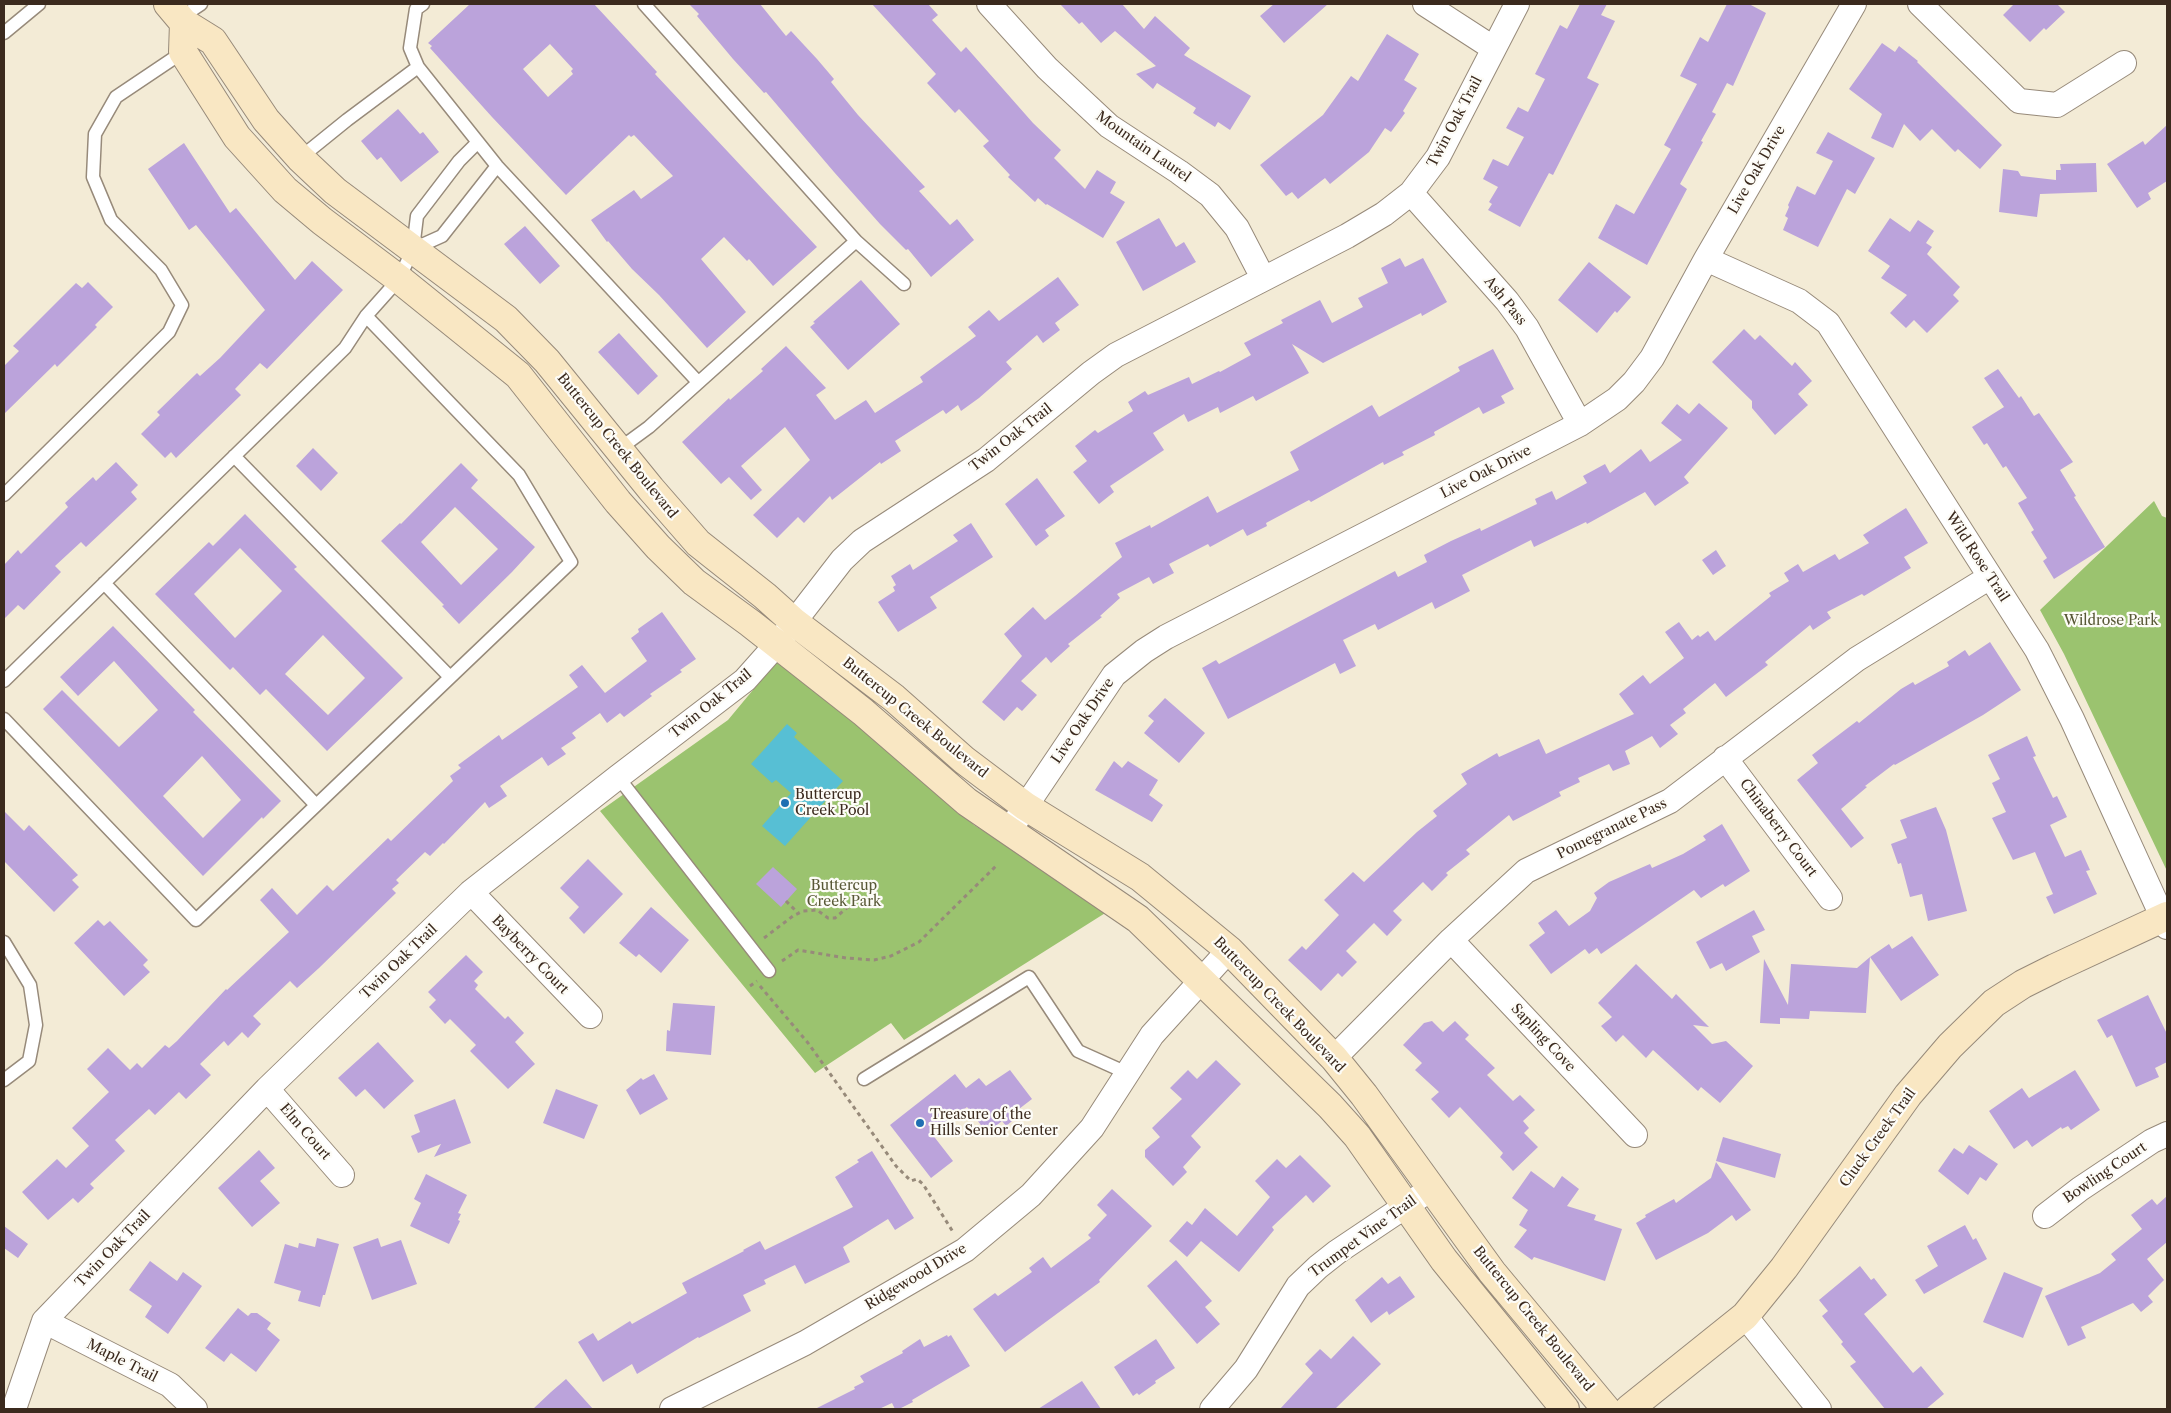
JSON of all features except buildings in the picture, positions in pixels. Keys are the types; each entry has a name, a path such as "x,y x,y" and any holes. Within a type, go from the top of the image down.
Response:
{"street":[{"name":"Mountain Laurel","path":"989,4 1047,68 1109,126 1179,172 1210,195 1236,228 1263,278"},
{"path":"1425,4 1493,48"},
{"name":"Twin Oak Trail","path":"14,1409 44,1321 267,1089 471,892 745,680 777,644 842,560 862,542 986,460 1090,373 1116,355 1369,223 1384,214 1411,192 1438,157 1517,4"},
{"name":"Live Oak Drive","path":"1009,831 1114,675 1144,652 1166,637 1580,424 1617,400 1634,382 1652,358 1706,259 1854,4"},
{"path":"1920,4 2019,101 2057,105 2124,63"},
{"name":"Buttercup Creek Boulevard","path":"183,12 183,52 237,137 285,190 518,374 618,502 658,547 694,582 863,712 967,802 1138,919 1330,1106 1357,1136 1444,1260 1565,1409"},
{"name":"Buttercup Creek Boulevard","path":"183,12 213,41 266,120 300,158 335,190 506,319 547,361 651,489 698,543 766,596 794,622 894,698 964,760 1026,806 1140,877 1229,950 1334,1058 1396,1137 1431,1189 1492,1272 1606,1409"},
{"name":"Ash Pass","path":"1411,192 1507,301 1527,328 1580,424"},
{"name":"Wild Rose Trail","path":"1706,259 1799,301 1828,322 2037,650 2072,719 2166,921"},
{"name":"Pomegranate Pass","path":"1334,1058 1451,940 1526,871 1670,801 1857,659 1990,577"},
{"name":"Chinaberry Court","path":"1725,758 1830,898"},
{"name":"Bayberry Court","path":"471,892 590,1016"},
{"name":"Cluck Creek Trail","path":"1629,1409 1745,1316 1784,1268 1908,1095 1950,1046 1994,1003 2023,984 2054,968 2166,921"},
{"name":"Sapling Cove","path":"1451,940 1634,1135"},
{"name":"Ridgewood Drive","path":"672,1409 805,1343 965,1250 1031,1195 1092,1128 1152,1035 1229,950"},
{"name":"Elm Court","path":"267,1089 342,1175"},
{"name":"Bowling Court","path":"2045,1216 2080,1189 2152,1141 2167,1134"},
{"name":"Trumpet Vine Trail","path":"1212,1409 1246,1369 1298,1286 1318,1267 1431,1189"},
{"path":"1745,1316 1818,1409"},
{"name":"Maple Trail","path":"44,1321 170,1385 195,1409"}],"lane":[{"path":"4,32 39,4"},
{"path":"423,4 416,9 410,48 418,67 497,166 698,382"},
{"path":"644,4 856,241 904,284"},
{"path":"4,495 170,332 182,305 161,270 111,220 93,177 95,134 116,97 183,52"},
{"path":"300,158 418,67"},
{"path":"4,681 345,348 366,316 399,279 412,249 417,216 459,161 478,142"},
{"path":"412,249 442,236 497,166"},
{"path":"619,449 648,427 856,241"},
{"path":"4,719 196,920 571,562 519,475 366,316"},
{"path":"234,456 450,678"},
{"path":"104,583 316,805"},
{"path":"618,777 769,971"},
{"path":"4,942 30,985 36,1025 28,1061 4,1080"},
{"path":"864,1079 1029,977 1078,1052 1128,1073"}],"path":[{"path":"795,951 874,960 891,956 918,942 996,866"},
{"path":"786,901 798,913"},
{"path":"777,928 798,913 810,909 817,910 828,918 835,918 849,906"},
{"path":"756,982 808,1043 896,1166 911,1181 917,1179 923,1184 965,1250"}],"green space":[{"name":"Wildrose Park","path":"2154,501 2162,516 2167,518 2167,871 2064,654 2040,610"},
{"name":"Buttercup Creek Park","path":"777,661 825,694 974,825 1110,910 904,1040 891,1023 815,1073 600,811 728,720"}],"water":[{"path":"787,724 797,733 794,737 843,781 785,846 762,826 791,793 776,780 772,783 751,764"}],"place":[{"name":"Buttercup Creek Pool","path":"785,803"},
{"name":"Treasure of the Hills Senior Center","path":"920,1123"}]}
